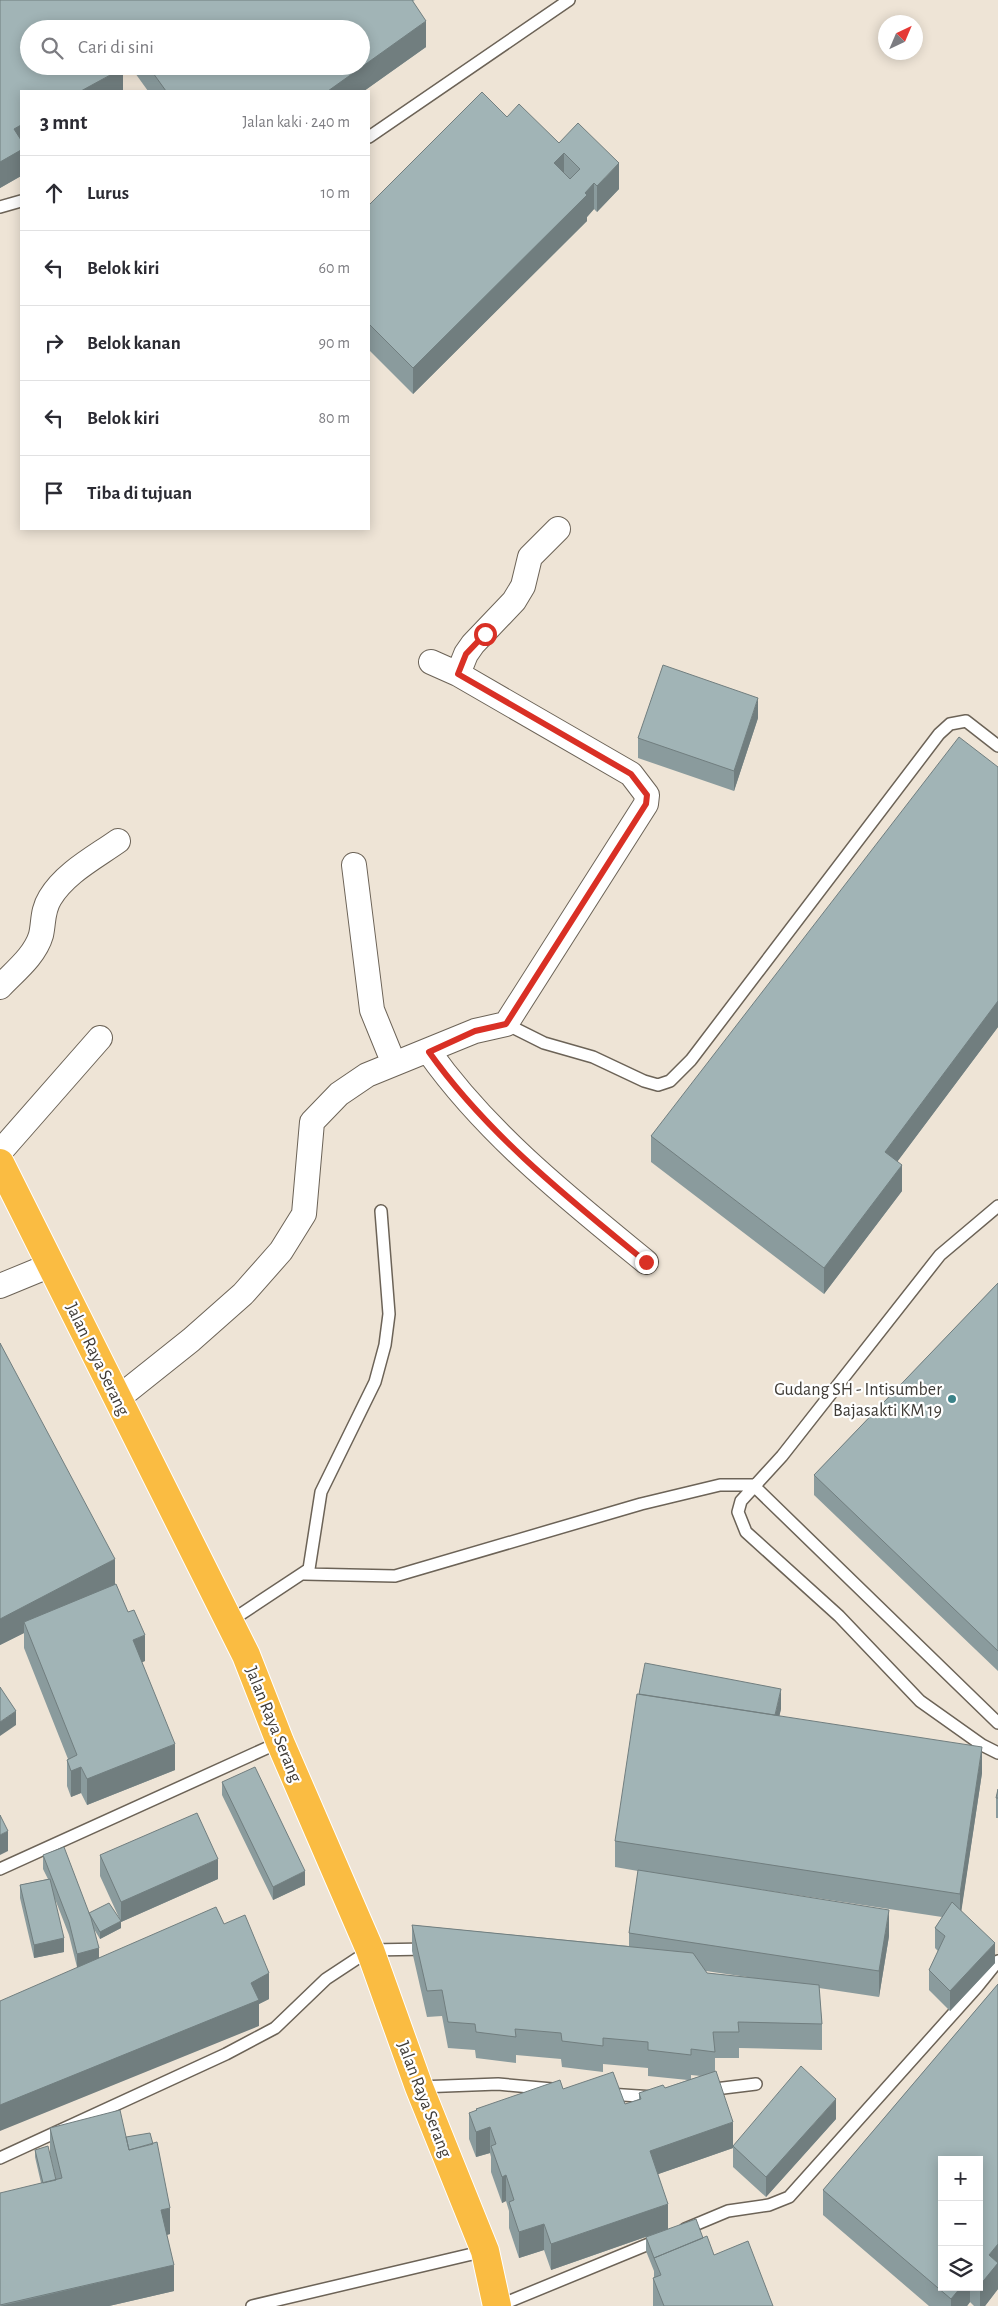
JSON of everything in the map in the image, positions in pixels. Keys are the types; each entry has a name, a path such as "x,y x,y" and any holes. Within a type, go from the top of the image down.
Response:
{"highway":[{"name":"Jalan Raya Serang","path":"0,1163 246,1655 280,1742 370,1950 420,2087 485,2251 498,2306"}],"street":[{"path":"458,674 466,654 473,644 514,601 523,586 530,557 558,529"},
{"path":"117,1399 191,1340 243,1294 280,1251 304,1214 307,1155 312,1122 339,1094 367,1075 429,1052 475,1031 506,1024 646,804 647,795 631,774 458,674 430,662"},
{"path":"0,987 35,949 41,935 42,915 49,899 59,886 71,874 118,841"},
{"path":"354,865 372,1010 394,1064"},
{"path":"0,1152 100,1038"},
{"path":"429,1052 454,1087 510,1143 580,1208 646,1262"},
{"path":"0,1286 51,1265"}],"lane":[{"path":"370,136 570,0"},
{"path":"0,207 20,201"},
{"path":"506,1024 544,1043 593,1057 644,1081 658,1085 670,1081 697,1052 938,734 950,724 966,721 998,746"},
{"path":"998,1206 940,1255 782,1456 741,1501 738,1512 746,1532 839,1616 920,1701 982,1745 998,1752"},
{"path":"229,1622 309,1569 312,1560 321,1492 375,1382 385,1345 389,1314 381,1211"},
{"path":"304,1574 395,1576 641,1504 720,1485 754,1485 998,1723"},
{"path":"0,1869 280,1742"},
{"path":"0,2158 226,2054 275,2028 326,1979 370,1950 437,1949"},
{"path":"498,2306 728,2211 769,2205 789,2197 977,1987 998,1960"},
{"path":"420,2087 498,2084 567,2090"},
{"path":"692,2092 756,2084"},
{"path":"597,2093 646,2098 664,2096"},
{"path":"252,2306 278,2304 485,2251"}],"building":[{"path":"0,0 412,0 426,21 370,61 370,20 20,20 20,75 110,75 83,90 20,90 20,126 14,129 20,138 20,151 0,162"},
{"path":"154,75 350,75 329,90 165,90"},
{"path":"482,92 507,117 519,104 559,143 578,123 619,163 597,186 594,183 585,193 587,195 413,368 370,325 370,204","holes":["564,153 580,169 570,179 554,163"]},
{"path":"663,665 758,698 734,771 638,738"},
{"path":"959,737 998,767 998,1001 885,1152 902,1165 824,1268 651,1136"},
{"name":"Gudang SH - Intisumber Bajasakti KM 19","path":"998,1283 998,1651 814,1475"},
{"path":"0,1343 115,1559 0,1619"},
{"path":"116,1584 128,1612 134,1610 145,1635 133,1640 175,1744 87,1779 81,1767 71,1771 67,1760 77,1755 24,1622"},
{"path":"645,1663 781,1689 775,1715 639,1694"},
{"path":"0,1687 16,1711 0,1722"},
{"path":"637,1694 982,1747 960,1894 615,1841"},
{"path":"255,1767 305,1871 273,1887 222,1782"},
{"path":"197,1813 218,1859 121,1902 100,1855"},
{"path":"0,1815 8,1831 0,1835"},
{"path":"64,1847 91,1918 99,1948 77,1954 69,1922 43,1855"},
{"path":"638,1870 889,1910 879,1971 629,1933"},
{"path":"50,1879 64,1938 34,1945 20,1885"},
{"path":"952,1902 995,1943 950,1991 929,1970 945,1936 935,1928"},
{"path":"109,1903 121,1921 100,1932 89,1913"},
{"path":"216,1907 224,1924 245,1915 269,1973 251,1983 259,2000 0,2105 0,2001"},
{"path":"412,1925 693,1953 707,1973 819,1985 822,2024 738,2022 739,2032 713,2032 715,2052 691,2049 691,2055 648,2050 648,2042 603,2038 603,2046 562,2041 561,2033 515,2029 516,2037 476,2032 475,2024 448,2022 442,1990 427,1991"},
{"path":"998,1984 998,2244 989,2255 998,2263 983,2281 983,2156 938,2156 938,2288 823,2190"},
{"path":"801,2066 836,2099 766,2177 733,2146"},
{"path":"716,2071 733,2122 650,2151 668,2204 551,2244 544,2224 519,2232 509,2202 514,2200 506,2175 502,2177 491,2146 496,2144 490,2127 476,2132 469,2113 560,2080 563,2089 613,2072 625,2104 641,2099 639,2093 663,2085 665,2088"},
{"path":"120,2110 129,2150 157,2142 170,2208 161,2210 174,2265 0,2305 0,2193 62,2178 50,2128"},
{"path":"150,2133 153,2144 129,2150 126,2137"},
{"path":"48,2146 56,2180 43,2183 35,2150"},
{"path":"696,2219 703,2238 654,2258 646,2237"},
{"path":"707,2236 714,2255 748,2241 773,2306 664,2306 653,2278 661,2275 654,2258"},
{"path":"942,2291 958,2291 951,2299"}],"place":[{"name":"Gudang SH - Intisumber Bajasakti KM 19","path":"952,1399"}],"route":[{"path":"485,634 473,644 466,654 458,674 631,774 647,795 646,804 506,1024 475,1031 429,1052 454,1087 536,1168 580,1208 646,1262"}]}
